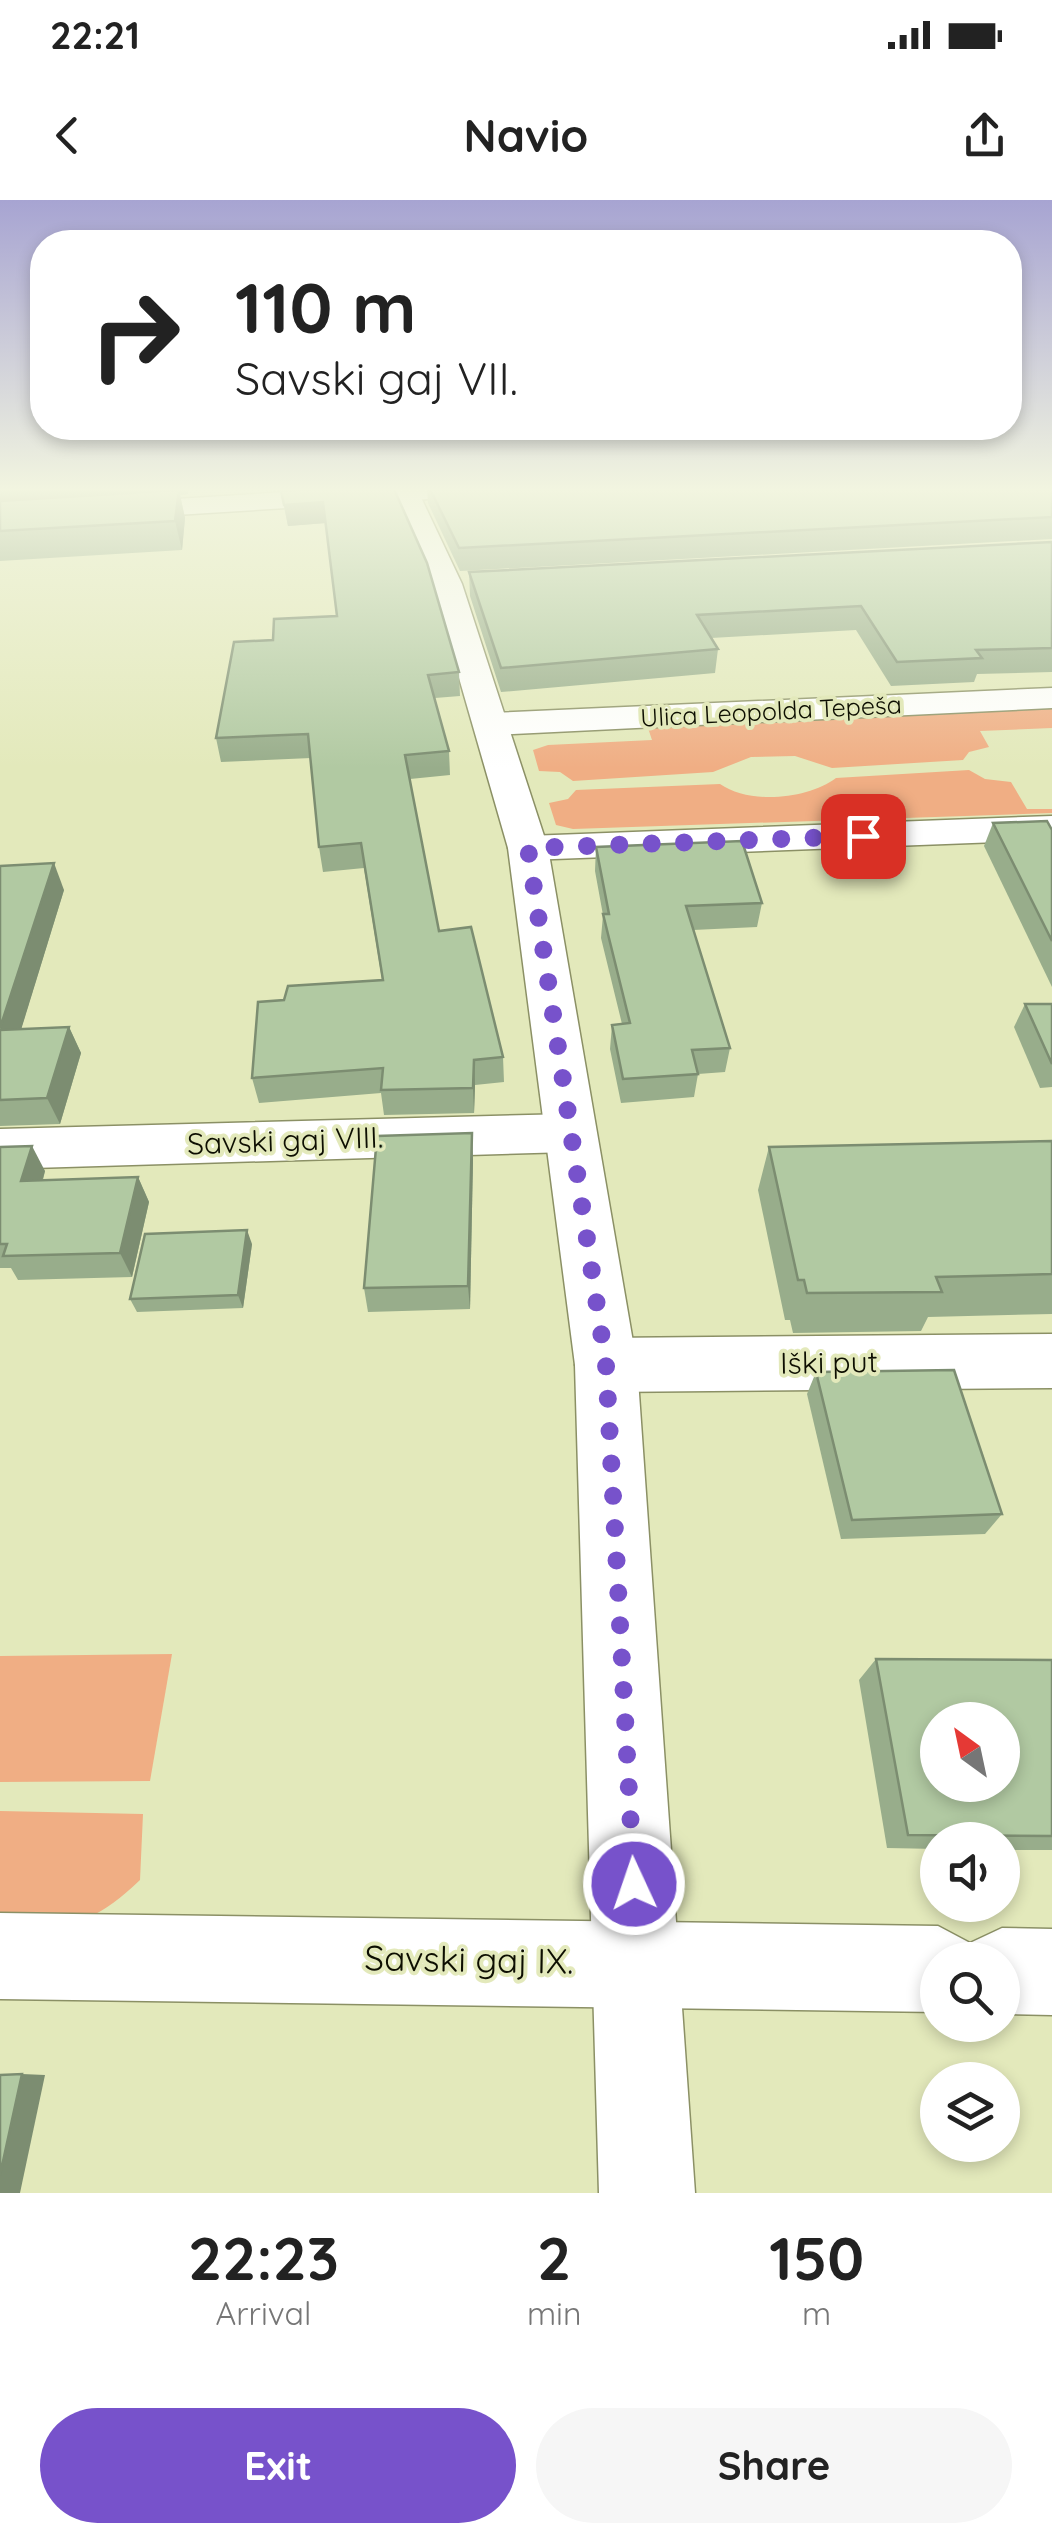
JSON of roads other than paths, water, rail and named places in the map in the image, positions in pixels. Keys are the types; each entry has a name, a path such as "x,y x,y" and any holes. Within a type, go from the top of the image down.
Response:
{"street":[{"path":"466,582 491,724 528,848 606,1365 647,2193"},
{"name":"Ulica Leopolda Tepeša","path":"491,724 1052,698"},
{"path":"528,848 1052,828"},
{"name":"Savski gaj VIII.","path":"0,1149 570,1133"},
{"name":"Iški put","path":"606,1365 1052,1361"},
{"name":"Savski gaj IX.","path":"0,1956 638,1961 920,1969"},
{"path":"1020,1971 1052,1972"}]}
